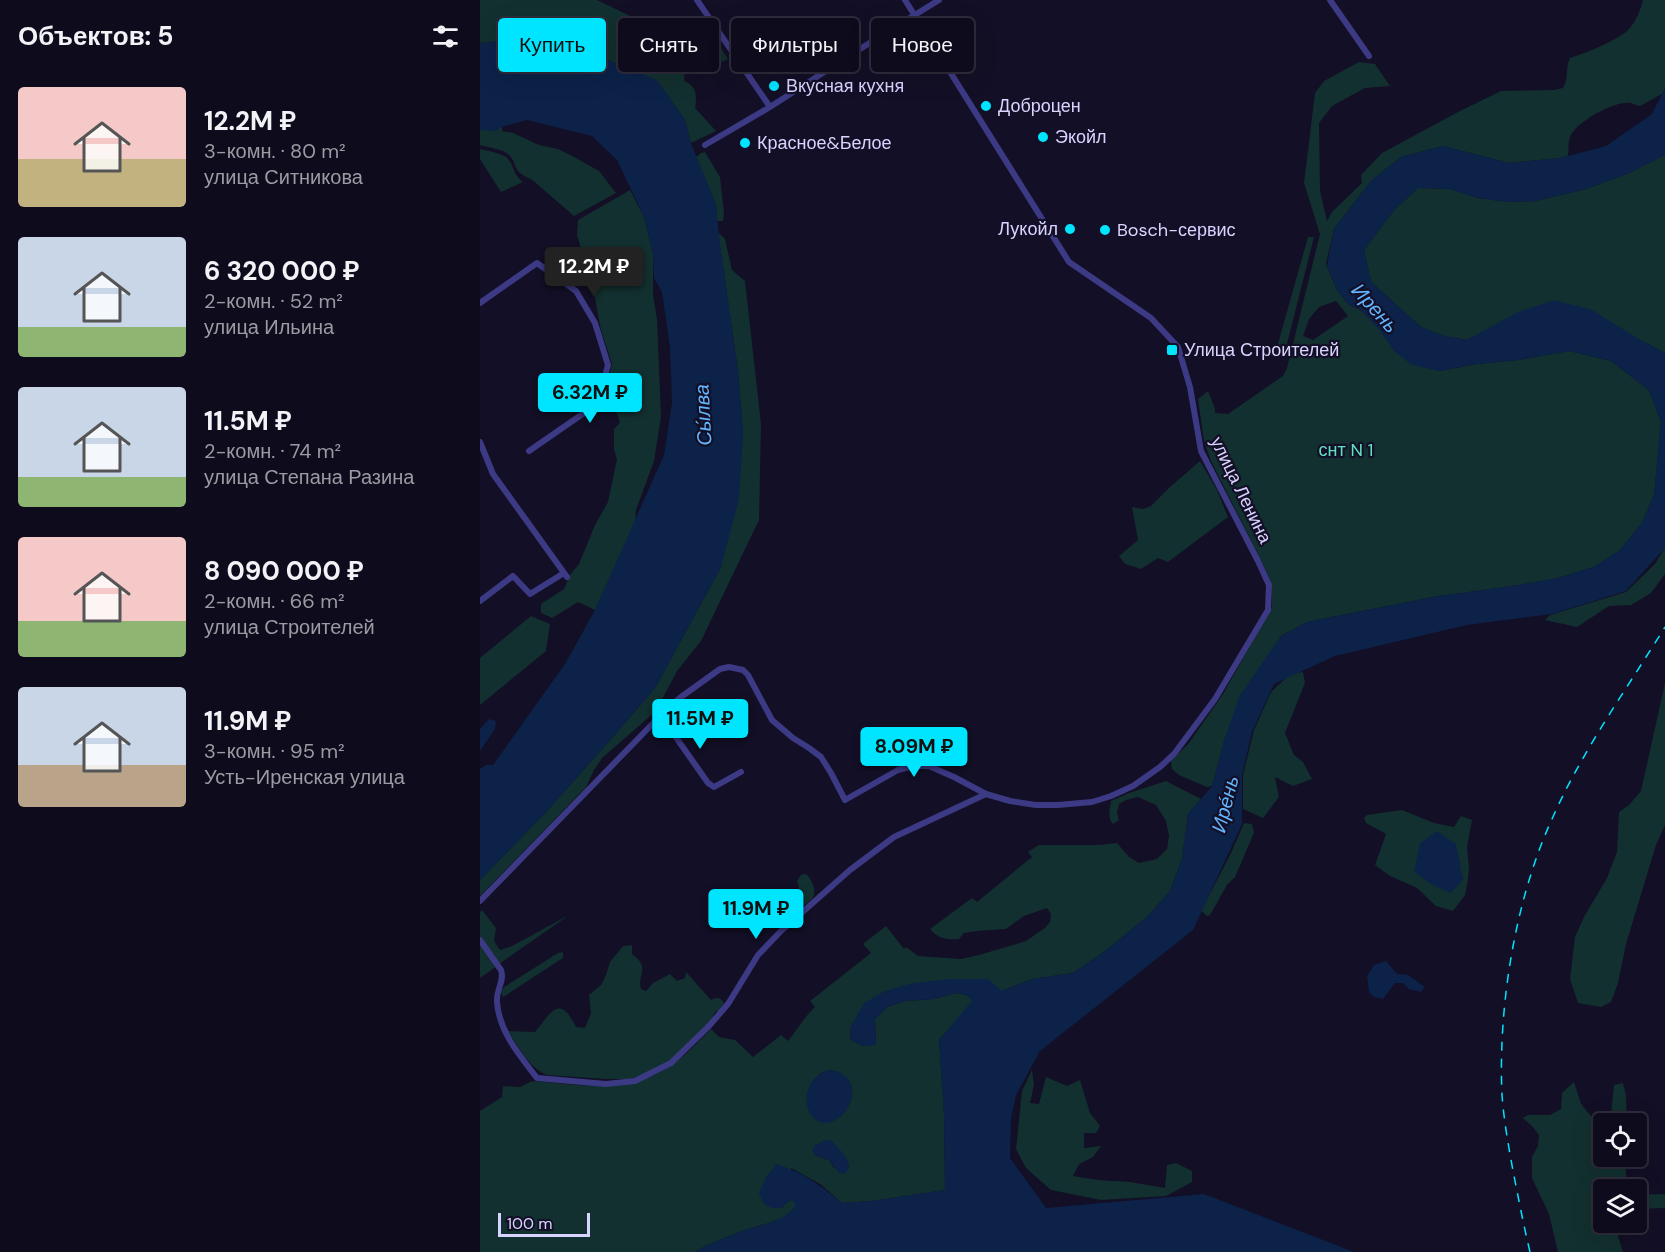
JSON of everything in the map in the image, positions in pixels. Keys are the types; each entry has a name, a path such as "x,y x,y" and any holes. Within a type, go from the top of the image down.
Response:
{"street":[{"path":"697,0 770,107"},
{"name":"улица Ленина","path":"905,0 1070,262 1151,318 1178,347 1190,387 1201,451 1269,585 1268,610 1215,699 1174,754 1151,774 1112,796 1058,806 1010,801 986,794"},
{"path":"705,146 939,0"},
{"path":"1330,0 1369,56"},
{"path":"480,303 537,263 576,291 595,324 608,365 597,404 530,451"},
{"path":"480,442 493,474 566,575 530,594 513,576 480,601"},
{"path":"480,901 681,697 720,669 729,667 743,670 748,675 772,720 821,757 845,800 898,770 921,765 938,769 986,794"},
{"path":"661,716 708,783 714,786 741,772"},
{"path":"480,940 503,975 497,995 498,1010 503,1026 513,1046 537,1077 606,1084 635,1081 672,1063 728,1004 758,955 781,931 849,871 894,837 986,794"}],"green space":[{"path":"480,0 597,0 633,18 618,18 618,65 606,60 606,18 498,18 498,41 480,43"},
{"name":"снт N 1","path":"1643,0 1665,0 1665,88 1662,94 1640,106 1624,103 1597,113 1574,131 1569,141 1568,156 1560,158 1509,163 1443,146 1401,157 1371,181 1334,229 1326,264 1337,290 1348,304 1362,311 1382,332 1394,351 1439,371 1569,351 1611,361 1649,390 1661,422 1654,495 1642,523 1620,550 1594,567 1558,578 1433,597 1307,622 1281,636 1225,738 1212,786 1207,787 1179,775 1172,769 1171,761 1189,743 1223,694 1272,607 1272,586 1266,570 1211,461 1204,441 1198,399 1208,391 1215,413 1228,414 1283,376 1287,368 1320,234 1304,183 1315,93 1324,81 1359,62 1375,64 1390,86 1365,88 1332,106 1319,123 1320,191 1327,221 1332,212 1362,183 1361,175 1382,153 1501,91 1563,88 1570,58 1623,34 1633,23","holes":["1336,301 1348,316 1313,340 1303,336 1309,319 1319,307"]},
{"path":"719,45 728,59 722,62 719,60"},
{"path":"635,72 685,72 684,81 694,88 695,108 716,131 691,143 685,120 657,81"},
{"path":"502,127 502,131 513,133 539,145 558,149 599,171 616,193 574,216 535,182 520,173 508,154 480,145 480,130"},
{"path":"480,149 507,158 523,182 501,192 480,159"},
{"path":"705,152 720,177 723,221 717,221 716,205 696,157"},
{"path":"1665,155 1665,353 1642,341 1486,330 1467,340 1444,336 1421,327 1371,282 1364,250 1394,210 1418,188 1450,189 1478,198 1508,202 1535,201 1586,189 1629,173"},
{"path":"630,190 644,217 653,254 653,295 657,319 661,416 654,461 636,510 635,522 595,610 578,602 552,618 541,613 541,604 564,589 570,575 579,564 595,525 608,502 617,459 614,450 614,429 620,423 604,390 612,364 577,235 578,220"},
{"path":"718,232 725,239 732,270 745,281 761,424 759,520 701,641 677,671 656,711 602,758 586,787 480,896 480,880 546,812 655,688 721,567 743,434 738,371"},
{"path":"1308,237 1314,237 1286,348 1277,347"},
{"path":"1200,461 1217,490 1228,517 1168,562 1158,558 1141,569 1125,564 1119,556 1138,540 1132,507 1143,509 1151,506"},
{"path":"1665,547 1665,574 1651,593 1631,605 1609,606 1577,627 1545,620 1550,615 1626,592 1655,564"},
{"path":"531,616 550,624 546,651 480,705 480,658"},
{"path":"1303,672 1305,683 1285,733 1294,755 1303,762 1312,779 1293,786 1275,777 1279,797 1263,818 1243,809 1243,775 1254,730 1271,692 1290,674"},
{"path":"1665,683 1665,825 1656,845 1611,1002 1601,1007 1578,1003 1570,979 1575,937 1607,878 1617,852 1619,812 1629,805 1641,791"},
{"path":"1166,781 1201,799 1188,814 1182,859 1170,891 1148,916 1104,952 1073,973 1032,979 1002,991 913,983 851,1026 850,1039 862,1046 876,1044 875,1019 889,1006 956,993 967,995 973,1001 939,1040 944,1113 945,1190 842,1203 820,1184 791,1168 786,1204 790,1200 794,1201 796,1206 791,1211 774,1221 748,1229 695,1252 480,1252 480,1111 502,1097 503,1086 520,1087 535,1081 590,1086 644,1079 661,1072 677,1061 711,1029 719,1037 735,1040 753,1057 781,1035 788,1041 815,1007 810,1001 871,953 863,944 886,926 904,949 906,947 918,956 961,959 1026,941 1050,922 1051,914 1047,908 1024,916 1006,929 964,933 959,939 943,938 930,929 972,898 977,902 1032,857 1028,852 1039,845 1117,843 1129,857 1139,863 1157,859 1167,849 1169,836 1166,821 1156,805 1138,797 1126,800 1119,804 1117,813 1119,820 1113,824 1110,819 1111,801","holes":["829,1070 839,1072 851,1084 850,1103 819,1074","826,1140 846,1158 834,1168 829,1160 815,1155 814,1146"]},
{"path":"1402,810 1434,823 1454,827 1461,816 1472,820 1467,847 1469,867 1465,895 1453,911 1436,906 1417,888 1390,876 1375,865 1386,834 1366,823 1364,818 1367,815"},
{"path":"1244,823 1252,824 1254,833 1235,877 1227,885 1210,915 1207,916 1201,911"},
{"path":"806,874 814,886 812,899 784,919 780,911 786,902 798,893 797,881 801,875"},
{"path":"482,910 496,928 494,941 500,950 512,946 569,915 499,964 480,936 480,912"},
{"path":"480,943 497,966 480,978"},
{"path":"632,945 632,954 642,967 641,989 646,991 653,983 670,974 677,981 685,978 686,972 711,1000 718,998 723,1001 720,1010 715,1012 708,1026 671,1060 644,1075 629,1079 547,1075 534,1067 508,1031 535,1032 551,1013 560,1009 565,1011 576,1027 585,1028 591,1013 589,995 601,985 610,962 623,946"},
{"path":"563,952 563,958 503,997 501,992 504,987"},
{"path":"1032,1070 1034,1085 1030,1103 1039,1104 1046,1077 1067,1086 1080,1080 1090,1113 1100,1126 1096,1133 1084,1133 1084,1148 1101,1146 1093,1157 1079,1164 1073,1176 1165,1188 1167,1165 1176,1163 1192,1171 1192,1182 1166,1196 1101,1200 1051,1190 1026,1168 1016,1149 1022,1091"},
{"path":"1574,1082 1581,1104 1593,1118 1593,1167 1626,1167 1626,1179 1593,1179 1593,1233 1617,1233 1623,1252 1558,1252 1549,1214 1532,1178 1532,1157 1538,1146 1539,1135 1523,1118 1528,1115 1550,1115 1561,1109 1562,1093"},
{"path":"1623,1083 1627,1113 1611,1113 1614,1085"},
{"path":"1665,1194 1665,1208 1647,1209 1647,1195"}],"water":[{"name":"Сы́лва","path":"498,41 498,72 606,72 606,60 608,60 618,64 618,72 637,72 657,80 685,120 691,143 716,205 738,371 743,434 739,499 721,567 655,688 546,812 480,880 480,769 486,765 493,765 565,664 595,610 664,455 672,403 670,347 662,292 654,278 653,254 644,217 617,160 592,136 527,120 496,131 480,130 480,43"},
{"path":"1665,88 1665,155 1629,173 1586,189 1535,201 1508,202 1478,198 1450,189 1418,188 1394,210 1364,250 1371,282 1421,327 1444,336 1467,340 1518,312 1554,300 1592,310 1665,353 1665,548 1626,591 1552,614 1467,625 1335,656 1274,684 1252,732 1242,775 1242,824 1193,930 1040,1051 1016,1095 1011,1118 1010,1158 1046,1208 1204,1194 1354,1252 695,1252 748,1229 774,1221 791,1211 795,1206 794,1201 790,1200 782,1208 772,1208 764,1204 759,1193 765,1179 776,1164 803,1175 842,1203 945,1190 944,1113 939,1040 972,1001 967,995 956,993 889,1006 875,1019 876,1045 862,1046 850,1039 851,1026 864,1003 885,991 913,983 952,979 988,979 1002,991 1032,979 1073,973 1104,952 1148,916 1170,891 1182,859 1188,814 1212,786 1240,695 1281,636 1307,622 1433,597 1558,578 1594,567 1620,550 1642,523 1654,495 1661,422 1649,390 1611,361 1569,351 1439,371 1412,365 1394,351 1362,311 1348,304 1337,290 1327,265 1334,229 1371,181 1401,157 1443,146 1509,163 1560,158 1606,146 1652,114"},
{"path":"489,719 496,721 495,729 480,751 480,729"},
{"path":"1437,831 1456,844 1463,880 1451,893 1431,884 1414,872 1420,843"},
{"path":"1386,961 1397,974 1408,975 1425,987 1421,992 1409,989 1403,983 1395,983 1383,999 1374,997 1369,992 1367,976 1374,965"},
{"path":"829,1070 839,1072 849,1079 852,1091 846,1111 831,1122 822,1122 815,1119 809,1111 807,1095 810,1084 815,1078"},
{"path":"831,1140 848,1161 849,1169 844,1174 839,1173 829,1160 815,1155 812,1151 814,1146"}],"railway":[{"path":"1530,1252 1510,1156 1502,1095 1501,1061 1506,990 1519,918 1539,850 1564,794 1605,721 1665,627"}],"place":[{"name":"Вкусная кухня","path":"774,86"},
{"name":"Доброцен","path":"986,106"},
{"name":"Экойл","path":"1043,137"},
{"name":"Красное&Белое","path":"745,143"},
{"name":"Лукойл","path":"1070,229"},
{"name":"Bosch-сервис","path":"1105,230"},
{"name":"Улица Строителей","path":"1172,350"}],"water label":[{"name":"Ирень","path":"1375,308"},
{"name":"Ире́нь","path":"1225,804"}]}
